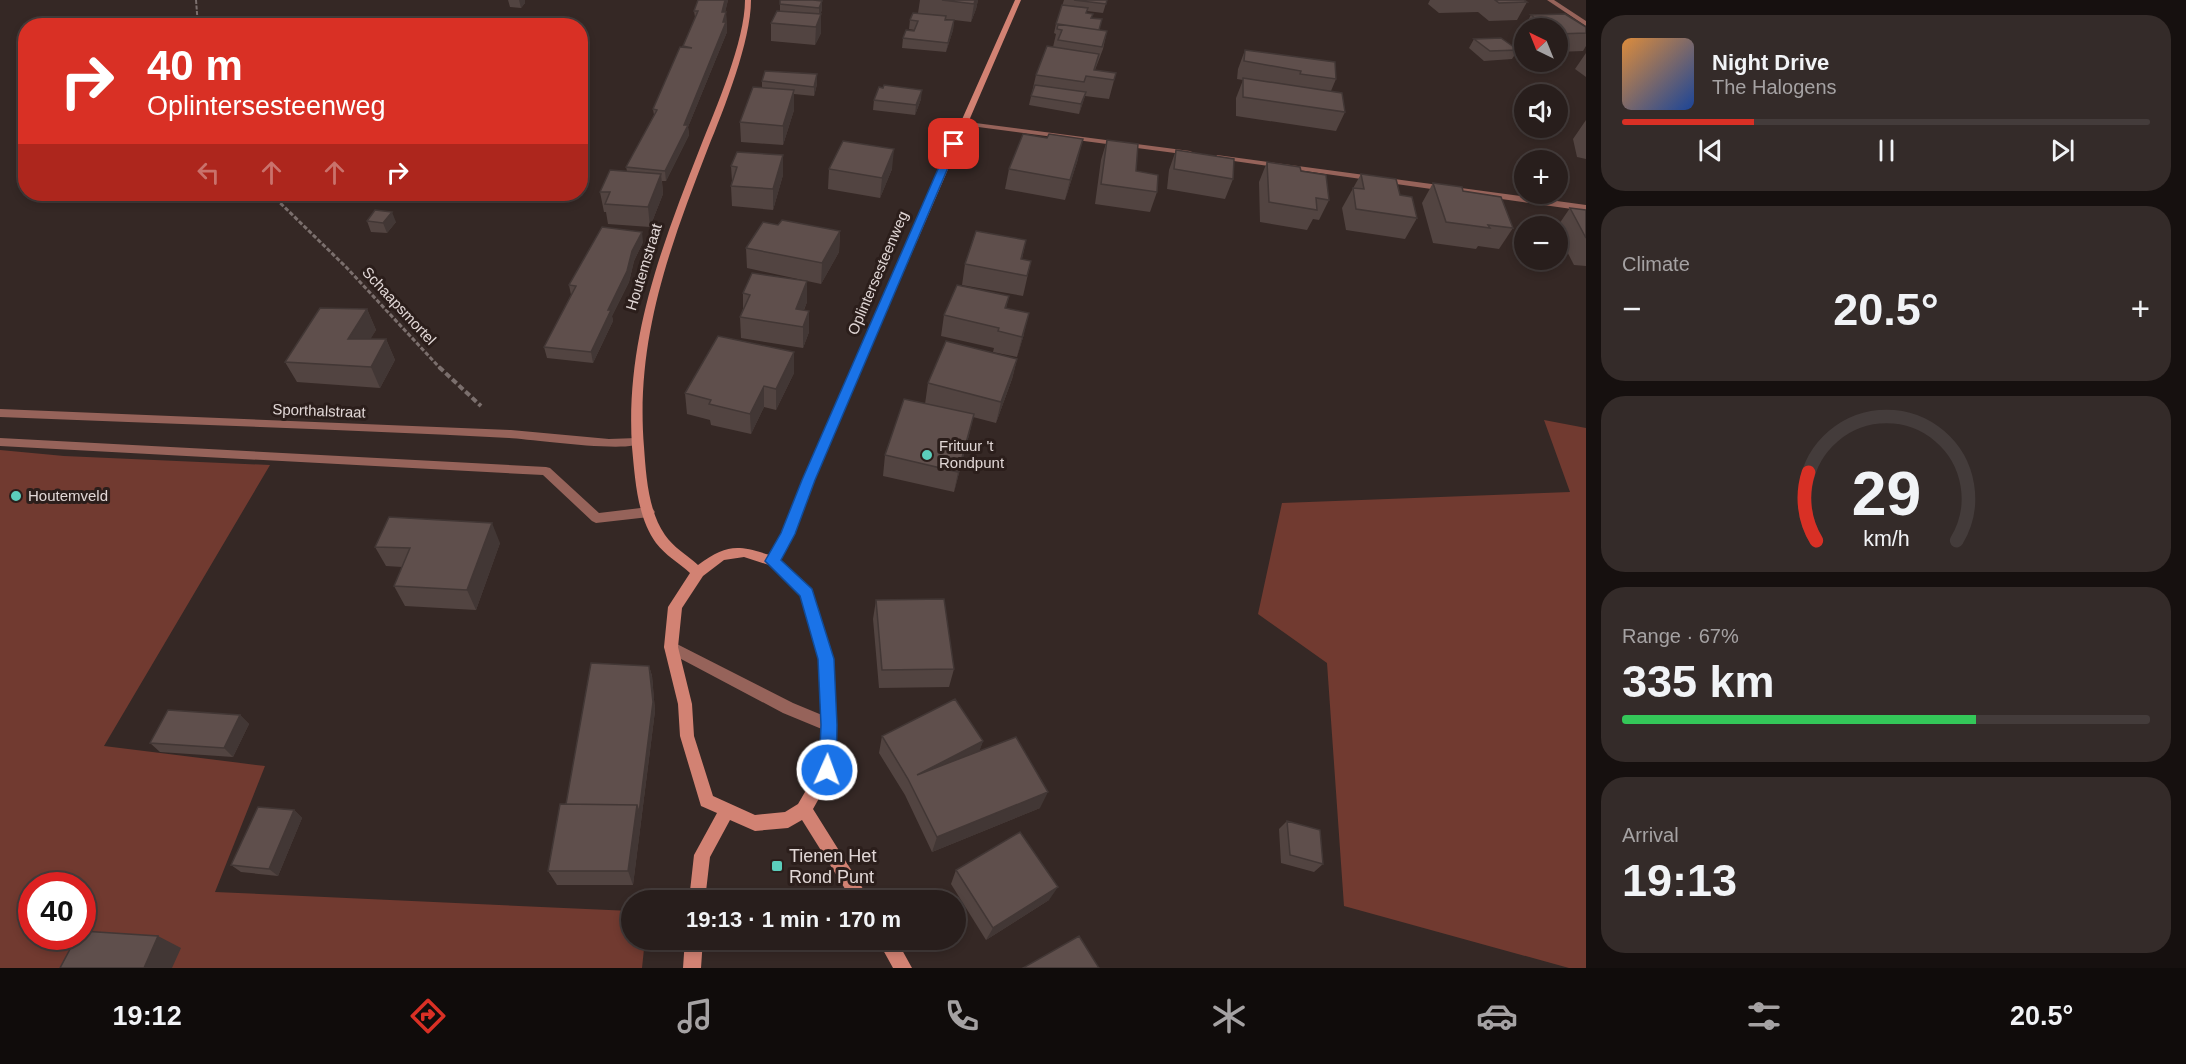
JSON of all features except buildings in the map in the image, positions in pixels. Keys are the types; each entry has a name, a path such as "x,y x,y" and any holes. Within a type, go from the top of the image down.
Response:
{"street":[{"name":"Houtemstraat","path":"698,572 659,537 649,512 641,476 637,442 637,406 647,314 660,265 735,68 748,0"},
{"name":"Oplintersesteenweg","path":"773,561 788,534 808,480 1018,0"},
{"path":"1550,0 1586,24"},
{"path":"963,123 1197,154"},
{"path":"1209,156 1586,208"},
{"name":"Sporthalstraat","path":"0,413 511,434 609,443 637,442"},
{"path":"0,442 546,471 596,518 649,512"},
{"path":"744,552 773,561 807,593 826,659 829,725 827,770 804,809 788,820 755,823 726,812 708,801 687,736 685,704 671,647 675,608 698,572 721,555 744,552"},
{"path":"671,647 698,659 801,716 829,725"},
{"path":"804,809 856,890"},
{"path":"699,890 702,855 726,812"},
{"path":"692,968 693,950"},
{"path":"892,950 903,968"}],"path":[{"path":"196,0 197,18"},
{"name":"Schaapsmortel","path":"278,201 346,267 445,373 511,434"}],"shaded area":[{"path":"1544,420 1586,428 1586,968 1569,968 1344,906 1327,663 1258,614 1282,503 1570,492"},
{"path":"0,450 64,456 270,465 104,746 265,766 215,892 621,911 621,950 644,950 642,968 0,968"}],"place":[{"name":"Frituur 't Rondpunt","path":"927,455"},
{"name":"Houtemveld","path":"16,496"},
{"name":"Tienen Het Rond Punt","path":"777,866"}],"route":[{"path":"827,770 829,725 826,659 807,593 773,561 788,534 808,480 954,144"}]}
